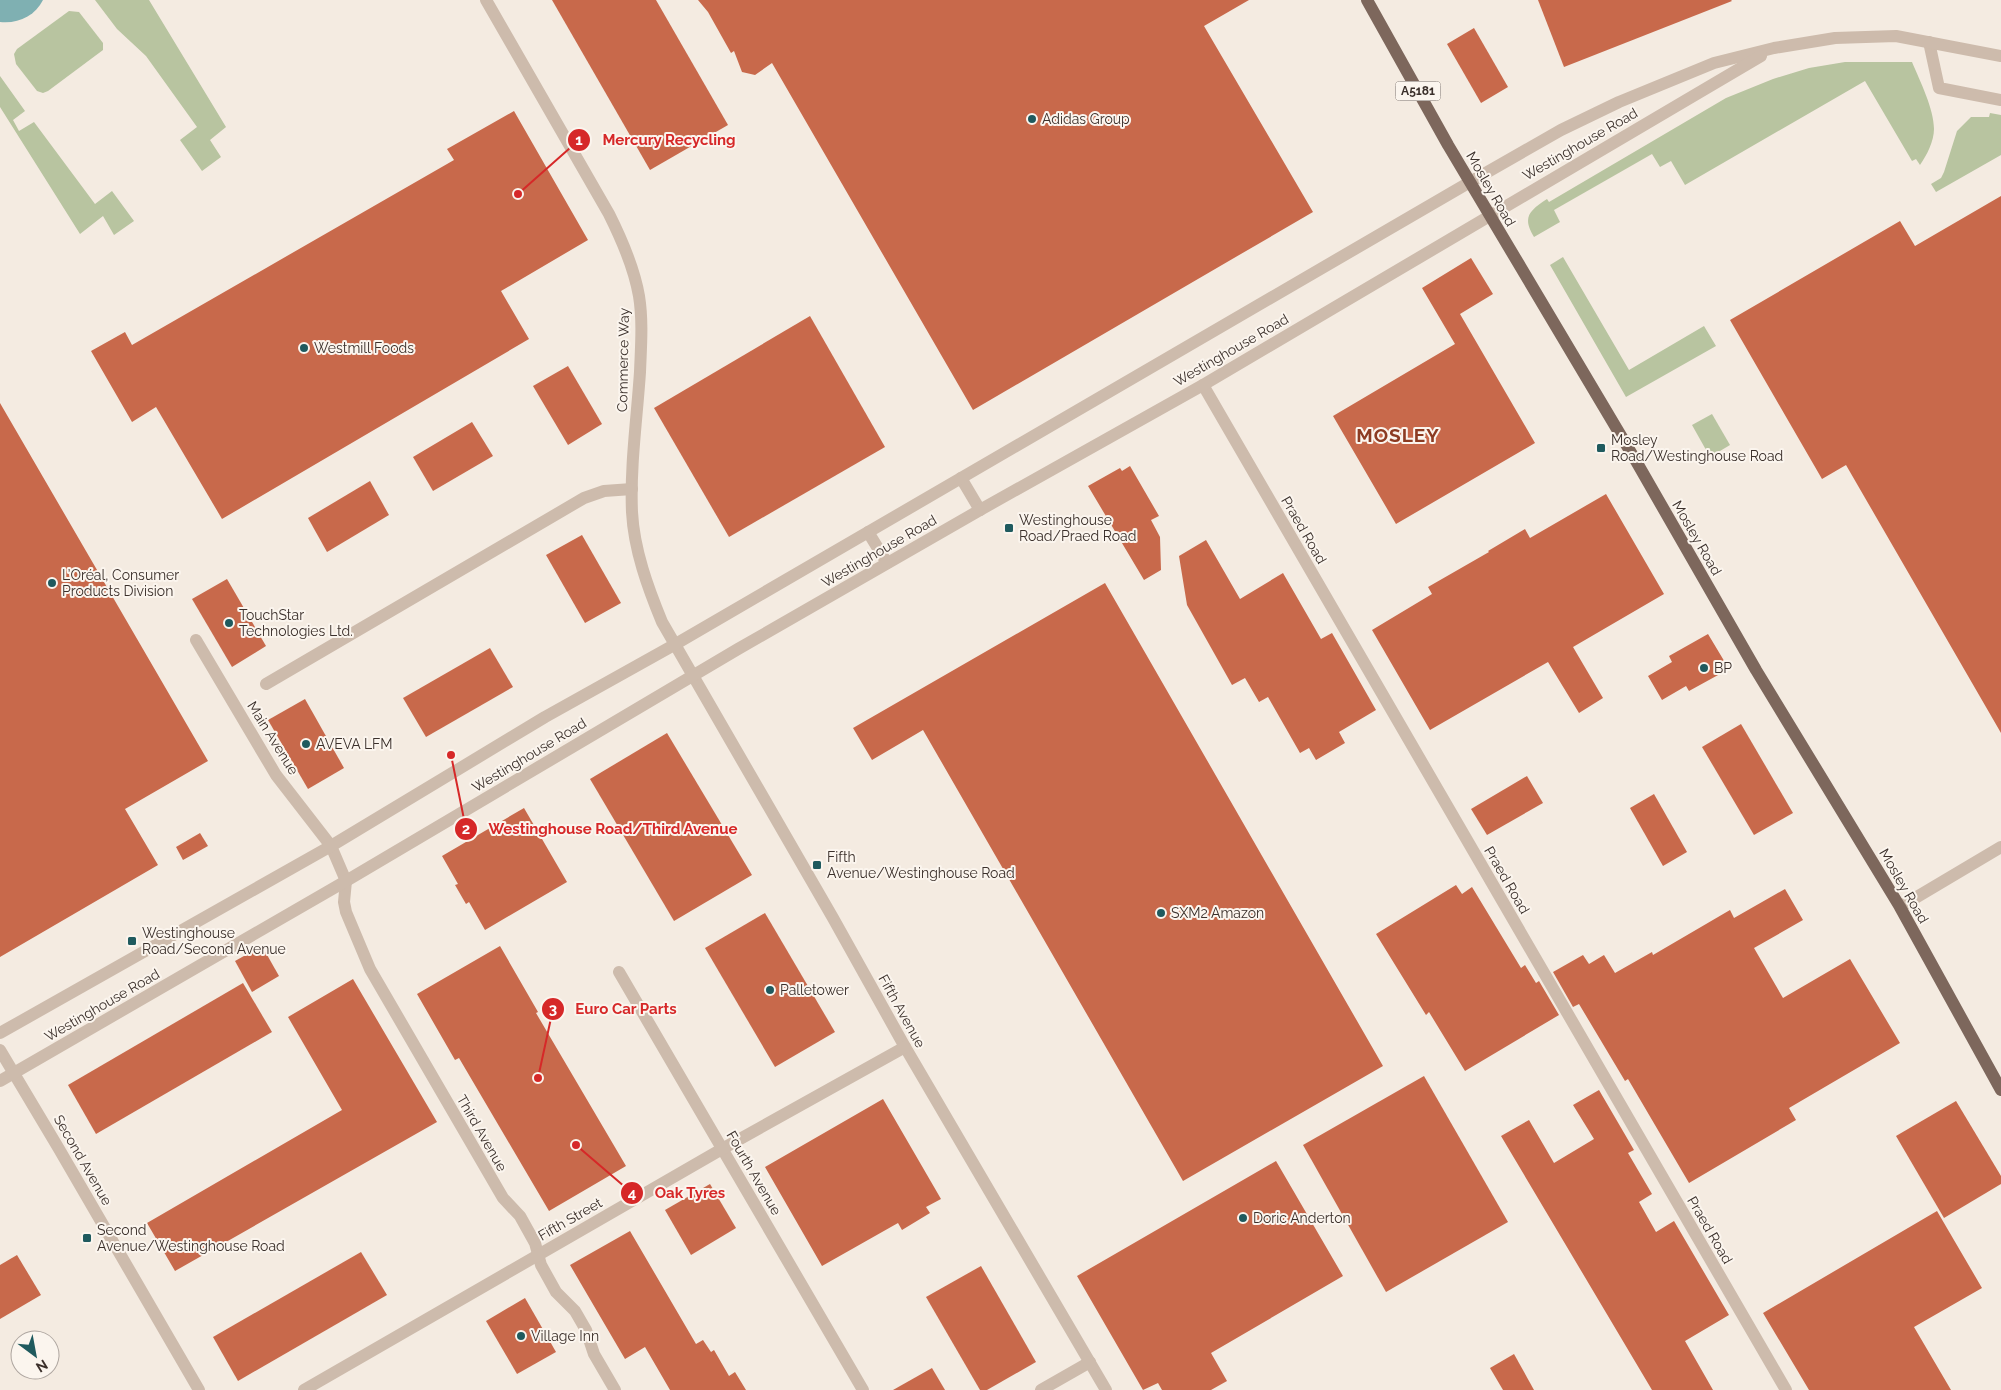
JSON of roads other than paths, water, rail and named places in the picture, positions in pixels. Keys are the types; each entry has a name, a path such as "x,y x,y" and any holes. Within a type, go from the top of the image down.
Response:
{"main road":[{"name":"Mosley Road","path":"1367,0 1489,215 1607,412 1756,670 1900,907 2001,1090"}],"street":[{"name":"Commerce Way","path":"486,0 609,214 620,236 635,278 640,305 642,341 632,489 633,522 644,575 662,622 674,645"},
{"name":"Westinghouse Road","path":"0,1033 331,846 545,717 674,645 1470,182 1562,130 1619,102 1714,63 1774,48 1836,38 1896,36 2001,56"},
{"path":"1928,42 1939,88 2001,100"},
{"name":"Westinghouse Road","path":"0,1081 346,881 692,676 1202,385 1774,48"},
{"name":"Praed Road","path":"1202,385 1786,1390"},
{"path":"961,478 980,510"},
{"path":"266,684 584,498 604,491 632,489"},
{"path":"868,532 888,563"},
{"name":"Main Avenue","path":"196,640 276,775 331,846 346,881"},
{"name":"Fifth Avenue","path":"674,645 833,918 905,1047 1106,1390"},
{"path":"1900,907 2001,847"},
{"name":"Third Avenue","path":"346,881 344,902 346,912 370,969 503,1198 520,1216 535,1243 541,1265 556,1292 575,1311 586,1330 594,1354 615,1390"},
{"name":"Fourth Avenue","path":"618,972 863,1390"},
{"name":"Fifth Street","path":"304,1390 468,1297 538,1254 905,1047"},
{"name":"Second Avenue","path":"0,1050 199,1390"},
{"path":"1041,1390 1090,1362"}],"water":[{"path":"0,0 43,0 31,15 13,22 0,22"}],"place":[{"name":"Adidas Group","path":"1032,119"},
{"name":"Mercury Recycling","path":"518,194"},
{"name":"Westmill Foods","path":"304,348"},
{"name":"Mosley Road/Westinghouse Road","path":"1601,448"},
{"name":"Westinghouse Road/Praed Road","path":"1009,528"},
{"name":"L’Oréal, Consumer Products Division","path":"52,583"},
{"name":"TouchStar Technologies Ltd.","path":"229,623"},
{"name":"BP","path":"1704,668"},
{"name":"AVEVA LFM","path":"306,744"},
{"name":"Westinghouse Road/Third Avenue","path":"451,755"},
{"name":"Fifth Avenue/Westinghouse Road","path":"817,865"},
{"name":"SXM2 Amazon","path":"1161,913"},
{"name":"Westinghouse Road/Second Avenue","path":"132,941"},
{"name":"Palletower","path":"770,990"},
{"name":"Euro Car Parts","path":"538,1078"},
{"name":"Oak Tyres","path":"576,1145"},
{"name":"Doric Anderton","path":"1243,1218"},
{"name":"Second Avenue/Westinghouse Road","path":"87,1238"},
{"name":"Village Inn","path":"521,1336"}],"district":[{"name":"MOSLEY","path":"1398,435"}]}
